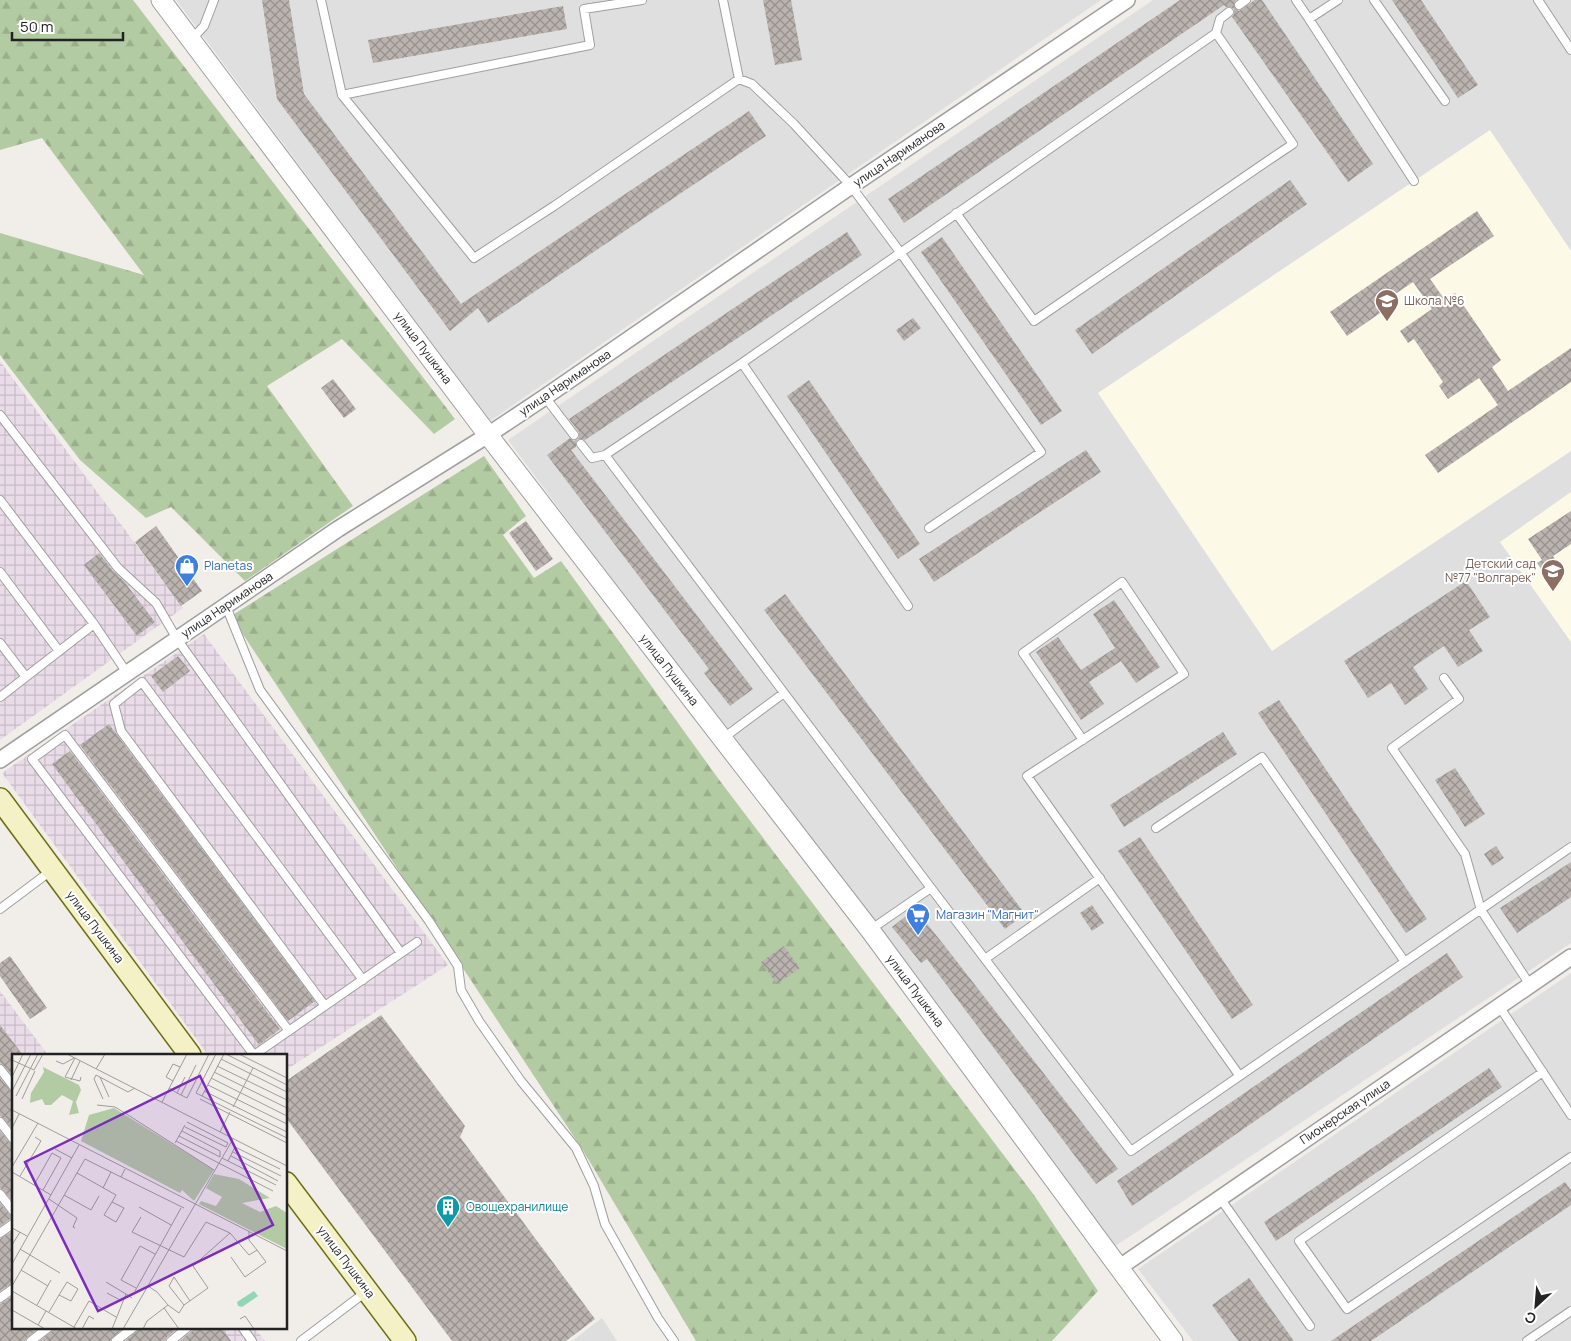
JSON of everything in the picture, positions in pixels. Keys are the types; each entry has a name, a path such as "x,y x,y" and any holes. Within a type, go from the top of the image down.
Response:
{"main road":[{"name":"улица Пушкина","path":"0,799 189,1054"},
{"name":"улица Пушкина","path":"288,1186 406,1341"}],"street":[{"name":"улица Пушкина","path":"161,0 488,435 870,930 1173,1341"},
{"name":"улица Нариманова","path":"0,760 338,529 545,397 1123,1"},
{"name":"Пионерская улица","path":"1120,1267 1571,957"}],"lane":[{"path":"191,40 204,26 214,0"},
{"path":"321,0 342,95 474,258 554,206 738,79"},
{"path":"342,95 590,45 584,9 642,0"},
{"path":"723,0 738,79"},
{"path":"1296,0 1414,181"},
{"path":"1309,19 1338,0"},
{"path":"1374,0 1445,100"},
{"path":"1538,0 1571,50"},
{"path":"581,444 592,458 605,455 742,363 1216,33 1220,19 1229,12"},
{"path":"956,213 1034,321 1293,144 1216,33"},
{"path":"738,79 752,84 794,124 851,186 900,252 1041,452 929,528"},
{"path":"742,363 908,606"},
{"path":"545,397 574,435"},
{"path":"0,415 118,568 156,603 177,639 402,953"},
{"path":"605,455 984,959 1131,1151 1571,846"},
{"path":"0,500 94,624 127,673"},
{"path":"0,572 59,651"},
{"path":"1083,740 1023,653 1122,582 1184,674 1083,740 1027,776 1239,1075"},
{"path":"226,606 260,690 430,921 458,966 461,990 479,1020 521,1081 576,1148 594,1186 605,1224 658,1318 674,1341"},
{"path":"0,697 94,624"},
{"path":"0,643 26,677"},
{"path":"1444,678 1459,700 1392,748 1464,854 1481,910 1530,985"},
{"path":"114,704 142,682 363,980"},
{"path":"104,689 114,704 121,731 325,1006"},
{"path":"722,739 784,693"},
{"path":"253,1054 32,759 65,735 289,1031"},
{"path":"1156,828 1262,757 1405,962"},
{"path":"0,908 52,870"},
{"path":"984,959 1100,878"},
{"path":"870,930 931,888"},
{"path":"255,1054 417,942"},
{"path":"1499,1006 1571,1115"},
{"path":"0,1069 12,1084"},
{"path":"1543,1072 1299,1240 1347,1309 1571,1157"},
{"path":"0,1122 12,1137"},
{"path":"0,1194 12,1209"},
{"path":"1220,1198 1310,1326"},
{"path":"0,1233 12,1224"},
{"path":"0,1298 12,1289"},
{"path":"301,1341 367,1291"},
{"path":"1527,1341 1571,1311"},
{"path":"31,1341 48,1328"},
{"path":"116,1341 133,1328"},
{"path":"171,1341 187,1328"},
{"path":"243,1328 252,1341"}],"shaded area":[{"path":"176,0 1101,0 490,421"},
{"path":"1153,0 1571,0 1571,943 1111,1249 508,440"},
{"name":"Школа №6","path":"1490,130 1571,251 1571,451 1272,651 1098,393"},
{"path":"0,361 183,608 0,740"},
{"name":"Детский сад №77 \"Волгарек\"","path":"1571,492 1571,642 1500,542"},
{"path":"204,634 448,965 288,1069 288,1054 207,1054 2,773"},
{"path":"1571,973 1571,1341 1193,1341 1138,1269"},
{"path":"0,991 47,1054 12,1054 12,1328 255,1328 265,1341 0,1341"},
{"path":"602,1318 617,1341 572,1341"}],"green space":[{"path":"0,0 133,0 455,419 434,434 342,339 267,386 353,506 245,581 171,507 146,518 80,460 0,355 0,233 144,275 42,138 0,150"},
{"path":"484,456 526,516 503,535 534,578 561,561 720,781 1034,1195 1098,1291 1052,1341 696,1341 584,1152 231,616"}],"building":[{"path":"262,0 289,0 304,94 461,304 749,111 766,136 488,323 478,308 450,331 277,99"},
{"path":"763,0 791,0 802,60 775,65"},
{"path":"1180,0 1236,0 1234,6 1239,11 1255,0 1262,0 1373,164 1348,182 1232,17 1234,9 1224,5 904,223 888,199"},
{"path":"1392,0 1421,0 1478,85 1458,98"},
{"path":"563,6 567,29 373,63 368,40"},
{"path":"1290,180 1307,204 1092,354 1075,330"},
{"path":"1477,211 1494,236 1430,279 1445,300 1455,293 1501,360 1492,367 1508,391 1571,348 1571,382 1438,473 1425,455 1498,405 1479,378 1448,399 1439,386 1443,382 1414,339 1408,343 1400,331 1432,309 1413,282 1382,303 1386,309 1347,336 1330,312"},
{"path":"847,232 862,255 585,440 578,439 576,447 571,450 753,689 730,706 704,673 709,669 547,455 570,438 574,441 579,438 579,432 569,419"},
{"path":"942,237 1062,411 1041,425 921,252"},
{"path":"913,318 921,328 904,341 896,330"},
{"path":"333,379 356,409 344,418 321,388"},
{"path":"809,380 920,544 898,559 787,396"},
{"path":"1086,450 1101,472 934,582 919,559"},
{"path":"1571,511 1571,544 1553,556 1560,568 1547,577 1537,563 1542,560 1528,539"},
{"path":"526,521 553,559 536,571 509,533"},
{"path":"156,526 202,591 181,606 135,542"},
{"path":"99,553 123,580 155,622 137,636 84,565"},
{"path":"1466,581 1490,617 1469,630 1483,651 1458,667 1444,646 1413,667 1428,689 1405,705 1391,683 1368,698 1344,661"},
{"path":"785,594 1025,914 1005,929 764,610"},
{"path":"1114,600 1160,667 1136,683 1121,661 1089,682 1104,704 1081,720 1036,652 1058,637 1081,670 1115,648 1093,614"},
{"path":"178,656 190,671 163,692 151,676"},
{"path":"1279,700 1427,919 1406,933 1258,713"},
{"path":"109,724 315,1001 288,1021 80,745"},
{"path":"1223,732 1237,754 1124,827 1110,805"},
{"path":"70,751 280,1029 259,1045 52,764"},
{"path":"1455,768 1485,814 1465,827 1435,780"},
{"path":"1140,837 1253,1005 1232,1019 1118,851"},
{"path":"1496,846 1504,858 1492,866 1484,854"},
{"path":"1571,862 1571,897 1517,933 1500,908"},
{"path":"1092,905 1104,923 1092,931 1080,913"},
{"path":"915,909 1118,1169 1096,1184 927,959 921,963 892,927"},
{"path":"784,946 800,968 777,984 761,962"},
{"path":"1447,953 1463,977 1132,1206 1117,1181"},
{"path":"10,956 47,1008 30,1019 0,976 0,963"},
{"name":"Овощехранилище","path":"381,1015 465,1126 460,1137 595,1319 566,1341 452,1341 288,1121 288,1080"},
{"path":"0,1025 22,1054 12,1054 12,1076 0,1063"},
{"path":"1489,1068 1502,1087 1276,1241 1264,1222"},
{"path":"0,1078 12,1092 12,1129 0,1116"},
{"path":"0,1131 12,1144 12,1201 0,1188"},
{"path":"1565,1182 1571,1190 1571,1205 1371,1341 1331,1341"},
{"path":"0,1203 12,1218 0,1226"},
{"path":"12,1231 12,1283 0,1291 0,1239"},
{"path":"1249,1278 1294,1341 1238,1341 1212,1305"},
{"path":"12,1296 12,1328 39,1328 25,1341 0,1341 0,1304"},
{"path":"54,1328 124,1328 110,1341 40,1341"},
{"path":"139,1328 178,1328 165,1341 125,1341"},
{"path":"194,1328 222,1328 231,1341 180,1341"}],"place":[{"name":"Школа №6","path":"1387,322"},
{"name":"Planetas","path":"187,587"},
{"name":"Детский сад №77 \"Волгарек\"","path":"1553,592"},
{"name":"Магазин \"Магнит\"","path":"918,936"},
{"name":"Овощехранилище","path":"448,1228"}]}
